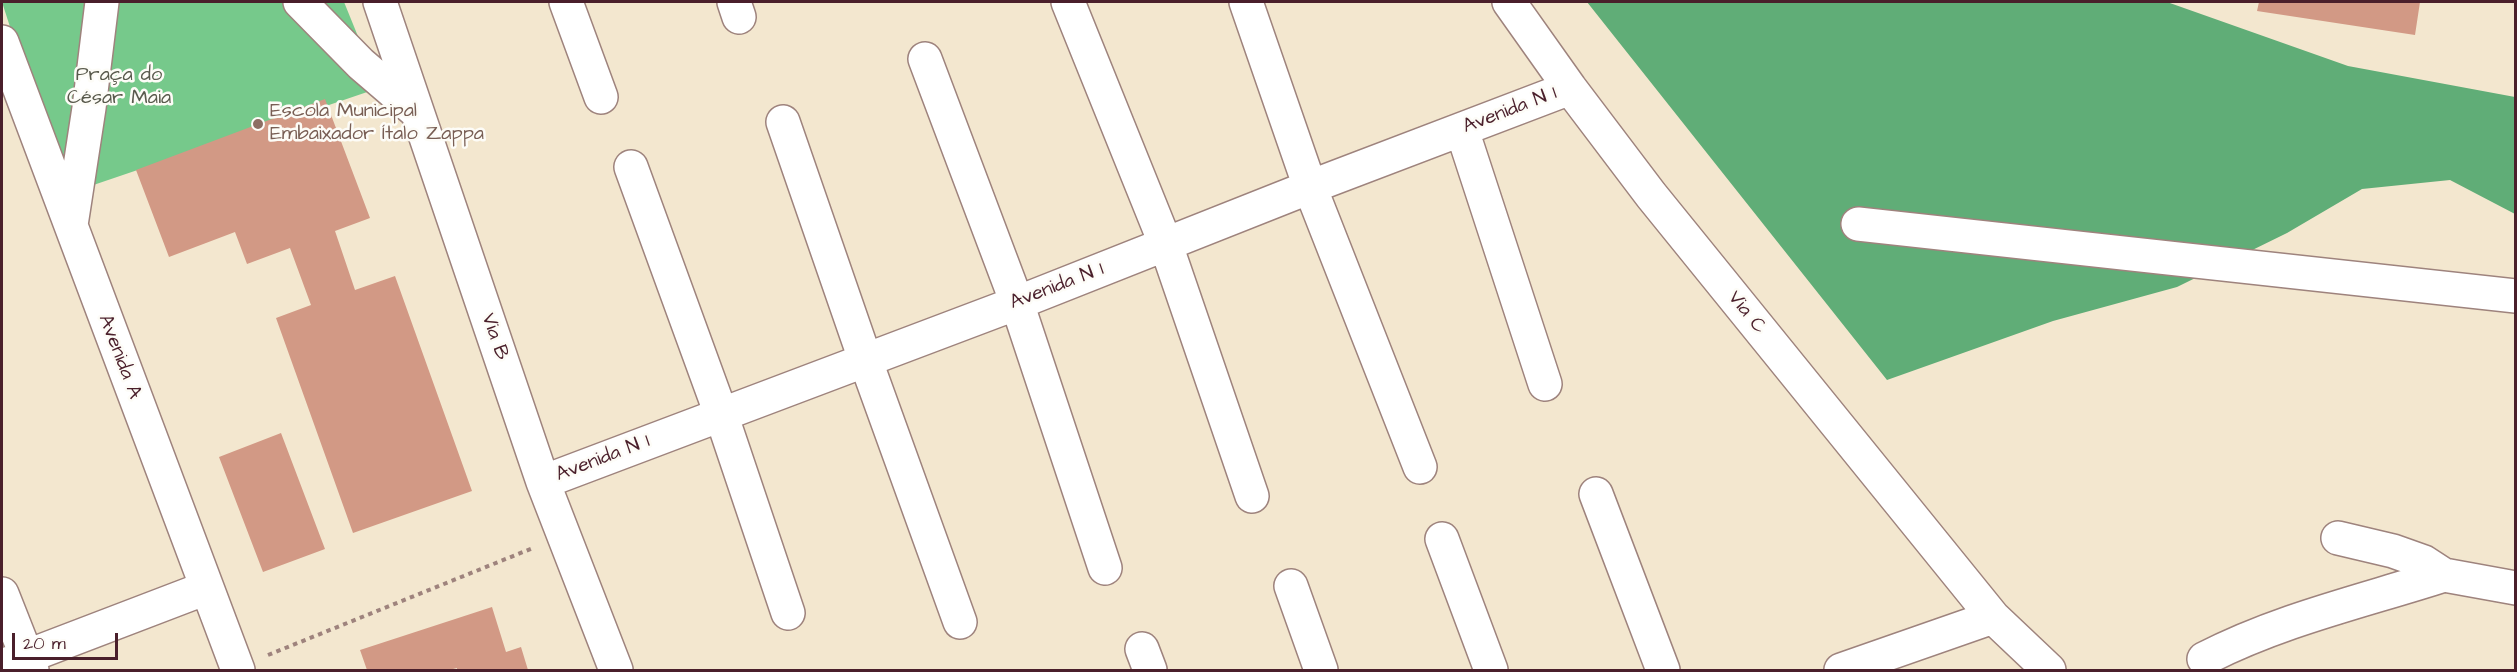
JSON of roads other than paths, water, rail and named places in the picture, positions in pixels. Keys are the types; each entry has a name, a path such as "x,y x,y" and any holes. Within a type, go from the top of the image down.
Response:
{"street":[{"path":"70,227 89,108 102,2"},
{"path":"300,2 361,64 418,114"},
{"name":"Via B","path":"380,2 543,482 615,670"},
{"path":"566,2 601,97"},
{"path":"1068,2 1166,245 1252,496"},
{"path":"1246,2 1310,187 1420,467"},
{"name":"Via C","path":"1509,2 1570,88 1651,195 1993,616 2049,670"},
{"name":"Avenida A","path":"2,42 237,669"},
{"path":"925,59 1017,303 1105,568"},
{"name":"Avenida N 1","path":"543,482 1017,303 1310,187 1570,88"},
{"path":"783,122 960,622"},
{"path":"1462,130 1545,384"},
{"path":"631,167 721,414 788,613"},
{"path":"1858,224 2516,296"},
{"path":"1596,494 1663,670"},
{"path":"2338,538 2393,551 2424,562 2444,575 2516,588"},
{"path":"1442,539 1491,670"},
{"path":"2204,659 2233,644 2288,623 2444,575"},
{"path":"1291,586 1320,670"},
{"path":"2,594 20,664 206,588"},
{"path":"1841,670 1993,616"}],"place":[{"name":"Escola Municipal Embaixador Ítalo Zappa","path":"258,124"}],"park label":[{"name":"Praça do César Maia","path":"119,88"}]}
